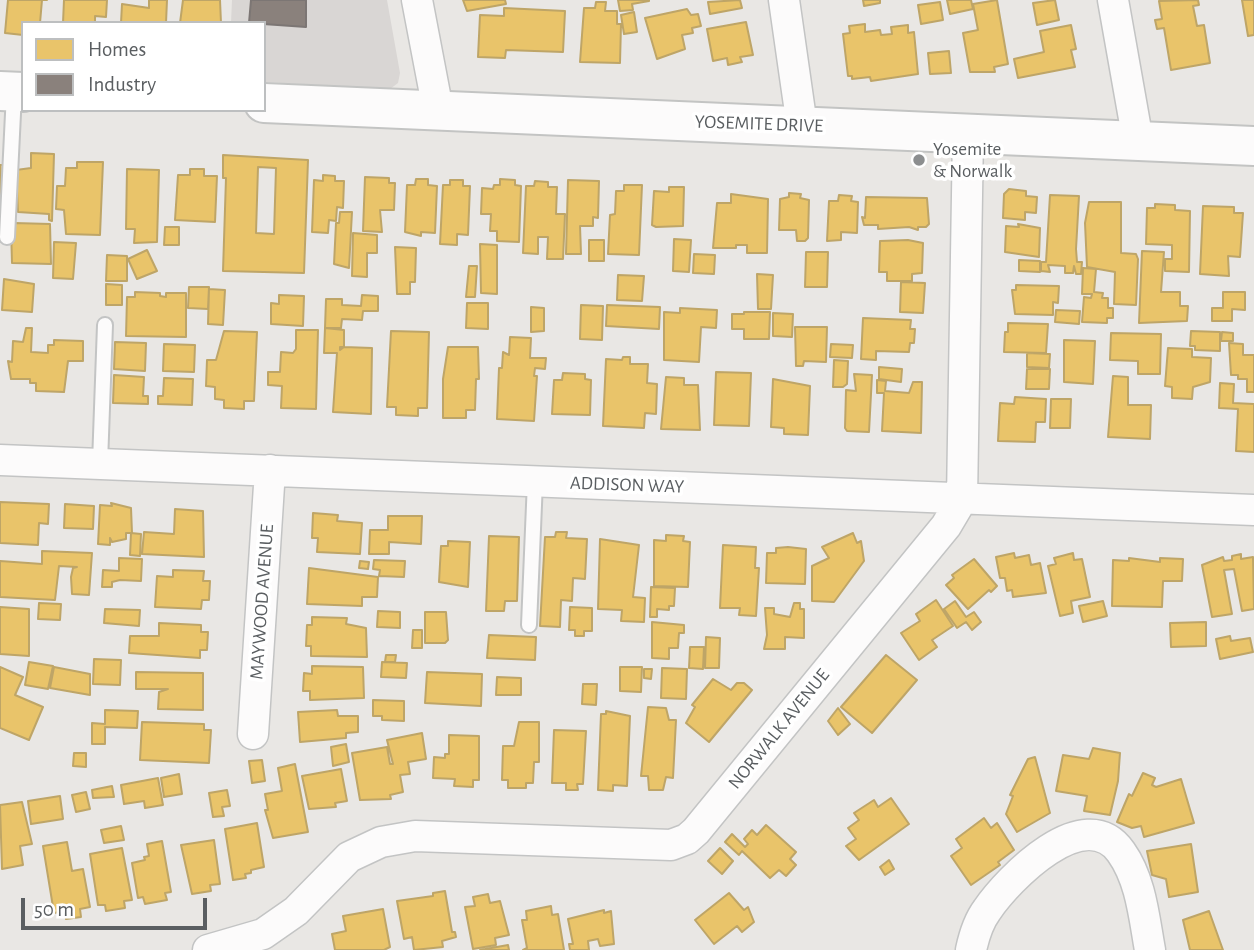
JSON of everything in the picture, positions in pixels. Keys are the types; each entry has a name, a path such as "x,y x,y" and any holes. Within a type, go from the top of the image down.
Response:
{"street":[{"path":"417,0 438,110"},
{"path":"784,0 802,126"},
{"path":"1113,0 1138,141"},
{"name":"YOSEMITE DRIVE","path":"266,103 1254,146"},
{"path":"962,499 968,134"},
{"name":"ADDISON WAY","path":"0,460 1254,510"},
{"name":"MAYWOOD AVENUE","path":"253,734 270,470"},
{"name":"NORWALK AVENUE","path":"208,950 264,934 296,911 349,858 381,842 415,836 671,845 687,839 946,526 962,499"},
{"path":"971,950 974,934 985,913 1018,872 1054,845 1084,836 1104,838 1121,850 1137,884 1150,950"}],"lane":[{"path":"8,237 12,92"},
{"path":"100,463 105,325"},
{"path":"529,625 535,481"}],"shaded area":[{"path":"232,0 387,0 400,73 398,83 390,89 266,82 266,21 231,21"}],"building: Homes":[{"path":"8,0 42,0 40,21 21,21 21,35 5,33"},
{"path":"64,0 107,0 106,17 95,16 95,21 63,21"},
{"path":"149,0 167,0 166,21 121,21 122,4 149,8"},
{"path":"183,0 220,0 221,21 180,21"},
{"path":"463,0 505,0 506,4 467,11"},
{"path":"618,0 649,1 632,4 633,10 620,11"},
{"path":"740,0 742,8 710,14 708,2"},
{"path":"863,0 880,0 880,3 864,6"},
{"path":"947,0 971,0 973,9 950,14"},
{"path":"997,0 1008,64 994,67 995,72 970,72 963,33 978,30 973,4"},
{"path":"1055,0 1059,20 1037,25 1033,3"},
{"path":"1198,0 1199,5 1193,6 1197,26 1204,25 1210,63 1171,70 1164,28 1157,29 1155,20 1162,19 1159,1"},
{"path":"1242,0 1254,0 1254,35 1248,36"},
{"path":"596,2 606,2 605,11 617,11 617,24 621,24 620,63 580,62 584,8 595,8"},
{"path":"940,2 943,20 921,24 918,5"},
{"path":"504,8 565,11 563,52 506,50 505,58 478,57 480,15 504,16"},
{"path":"687,9 691,15 698,14 701,26 692,28 693,33 682,35 685,49 657,59 645,18"},
{"path":"634,12 637,32 624,34 621,15"},
{"path":"746,22 753,55 740,57 742,62 728,65 727,58 713,61 707,29"},
{"path":"865,24 865,32 880,30 881,35 892,34 891,27 908,25 908,33 914,32 918,74 871,81 870,77 852,79 852,76 848,76 843,34 850,33 849,26"},
{"path":"1071,25 1076,49 1071,50 1075,67 1018,78 1014,59 1044,52 1040,31"},
{"path":"949,51 951,73 930,74 928,53"},
{"path":"31,153 54,154 52,221 49,220 49,214 18,212 16,170 31,168"},
{"path":"223,155 308,160 304,273 223,271 226,178 223,178","holes":["258,167 276,168 274,234 256,233"]},
{"path":"77,162 103,162 100,235 66,234 64,210 56,209 57,186 65,186 66,168 77,168"},
{"path":"0,165 3,165 1,215 0,215"},
{"path":"127,169 159,170 157,242 134,243 135,229 126,229"},
{"path":"190,169 204,169 204,176 217,176 215,222 175,220 178,175 190,175"},
{"path":"323,175 335,176 335,181 344,181 343,208 337,207 336,221 329,220 328,233 312,232 314,180 323,181"},
{"path":"365,177 389,178 389,183 395,183 394,210 380,210 382,232 363,231"},
{"path":"416,179 428,179 428,185 437,186 435,233 421,232 421,236 405,232 407,185 415,185"},
{"path":"500,179 515,180 515,185 521,186 519,242 497,241 497,231 490,231 491,214 481,214 482,188 493,189 494,185 500,185"},
{"path":"450,180 463,180 463,186 470,186 468,235 457,234 457,245 440,244 443,185 450,185"},
{"path":"568,180 599,181 598,218 593,217 593,226 580,226 581,254 566,254"},
{"path":"535,181 548,182 548,187 557,187 556,214 565,214 563,259 547,259 548,237 538,237 538,254 523,253 526,186 534,186"},
{"path":"624,185 642,185 639,255 608,254 610,215 615,214 616,191 624,191"},
{"path":"669,187 684,187 683,226 656,227 652,225 654,191 669,192"},
{"path":"1009,189 1026,191 1026,196 1037,197 1036,213 1025,212 1025,220 1003,218 1004,194"},
{"path":"789,193 801,194 800,198 809,200 808,238 805,241 797,241 796,230 779,230 780,199 789,197"},
{"path":"731,194 768,199 767,253 747,253 747,245 713,248 717,203 731,203"},
{"path":"839,195 852,196 851,201 858,202 857,233 841,232 841,240 827,241 829,201 838,201"},
{"path":"1050,195 1079,196 1076,249 1077,262 1082,262 1081,274 1076,274 1074,266 1073,273 1065,273 1065,266 1048,265 1050,272 1041,271 1041,262 1046,262"},
{"path":"866,197 927,198 929,224 926,227 918,227 918,230 909,227 878,229 878,225 864,225 862,217 865,218"},
{"path":"1089,202 1121,202 1121,253 1136,254 1138,259 1136,305 1114,304 1115,272 1087,267 1085,223"},
{"path":"1155,204 1175,205 1175,210 1190,211 1189,272 1165,271 1165,259 1172,259 1172,245 1146,244 1147,208 1155,208"},
{"path":"1203,206 1234,207 1234,213 1243,213 1240,257 1228,256 1229,276 1200,274"},
{"path":"340,212 352,212 349,268 334,264 336,223 339,223"},
{"path":"14,223 50,224 51,264 12,263 11,228"},
{"path":"1018,224 1040,228 1039,257 1005,252 1006,226 1019,227"},
{"path":"165,227 179,227 179,245 164,245"},
{"path":"353,233 377,235 377,253 367,253 367,277 352,276"},
{"path":"674,239 691,240 689,272 673,271"},
{"path":"589,240 604,240 604,261 589,261"},
{"path":"908,240 923,243 922,273 912,274 912,281 887,281 887,272 879,272 880,241"},
{"path":"54,242 76,243 73,279 53,278"},
{"path":"480,244 497,245 497,294 481,293"},
{"path":"395,247 416,248 415,282 410,282 410,294 397,294"},
{"path":"147,250 157,271 137,279 128,259"},
{"path":"1142,251 1164,252 1161,292 1180,292 1180,306 1188,306 1187,321 1139,323"},
{"path":"806,252 828,252 827,287 805,287"},
{"path":"694,254 715,255 714,274 693,273"},
{"path":"107,255 127,256 127,281 106,281"},
{"path":"1019,260 1040,261 1040,272 1019,271"},
{"path":"469,266 477,266 475,297 466,297"},
{"path":"1083,268 1096,269 1094,292 1103,293 1102,298 1108,298 1108,308 1113,308 1113,318 1107,318 1107,323 1082,322 1084,297 1091,298 1092,294 1082,294"},
{"path":"757,274 773,275 771,309 758,309"},
{"path":"618,275 644,276 642,301 617,300"},
{"path":"4,279 34,284 32,312 2,310"},
{"path":"901,282 925,283 923,313 900,312"},
{"path":"106,284 122,285 122,305 106,305"},
{"path":"1016,285 1059,286 1058,303 1053,302 1053,315 1015,314 1012,290 1016,290"},
{"path":"189,287 209,287 208,309 188,308"},
{"path":"209,289 225,290 223,325 208,324"},
{"path":"135,292 160,293 160,296 166,297 166,293 186,293 186,337 126,336 127,297 135,297"},
{"path":"1223,292 1245,292 1245,310 1232,309 1232,321 1212,321 1212,308 1223,308"},
{"path":"279,295 304,296 303,326 271,324 271,303 279,304"},
{"path":"362,295 378,296 378,311 363,311 362,320 342,319 341,328 325,328 326,299 342,299 342,305 361,306"},
{"path":"467,303 488,303 488,329 466,328"},
{"path":"581,305 603,306 602,340 580,339"},
{"path":"607,305 660,307 659,329 606,326"},
{"path":"531,307 544,308 544,331 531,332"},
{"path":"680,308 717,310 716,328 701,327 699,362 664,360 664,312 680,313"},
{"path":"1056,310 1080,311 1079,324 1055,322"},
{"path":"770,312 769,339 744,339 744,329 732,329 732,314"},
{"path":"773,313 793,314 792,337 773,336"},
{"path":"863,318 911,320 910,329 915,329 914,343 910,343 909,352 876,351 876,360 861,359"},
{"path":"1008,323 1048,324 1046,353 1004,352"},
{"path":"795,327 827,327 826,362 804,361 803,366 796,366"},
{"path":"26,328 32,328 31,352 48,353 48,345 54,345 54,340 83,341 83,361 68,361 64,392 36,391 36,383 30,383 30,379 11,379 8,361 12,362 13,341 23,342"},
{"path":"325,328 344,330 344,347 372,348 371,414 333,412 337,353 324,353"},
{"path":"296,330 318,330 316,409 281,408 282,386 268,385 268,372 280,372 281,352 293,353 296,349"},
{"path":"224,331 257,332 254,401 244,401 244,409 224,408 224,400 215,399 215,387 206,386 207,360 216,360"},
{"path":"391,331 429,332 427,408 418,408 418,416 396,415 396,407 387,407"},
{"path":"1191,331 1220,332 1220,351 1195,350 1195,346 1190,346"},
{"path":"1222,332 1233,333 1233,341 1221,341"},
{"path":"1111,333 1161,334 1160,374 1138,374 1138,361 1110,360"},
{"path":"510,337 531,338 530,358 546,358 545,369 535,368 534,376 537,376 534,421 497,419 499,368 502,368 503,352 509,355"},
{"path":"1064,340 1095,341 1093,384 1064,382"},
{"path":"115,342 146,343 145,371 114,369"},
{"path":"1229,343 1243,344 1243,355 1254,355 1254,392 1247,392 1247,379 1238,379 1238,375 1231,375"},
{"path":"164,344 195,345 194,372 163,371"},
{"path":"831,344 853,345 852,358 830,357"},
{"path":"448,347 478,347 479,379 476,379 475,410 466,410 466,418 443,418 443,379"},
{"path":"1168,348 1192,349 1192,357 1211,358 1210,382 1193,387 1192,399 1172,398 1172,387 1165,386"},
{"path":"1027,353 1050,354 1049,368 1027,367"},
{"path":"623,357 630,357 630,364 648,364 647,383 657,384 656,414 645,413 644,428 603,426 606,359 622,360"},
{"path":"834,360 848,361 847,384 843,387 833,387"},
{"path":"879,367 902,369 901,382 879,379"},
{"path":"1027,369 1050,369 1049,389 1026,389"},
{"path":"716,372 751,373 749,426 714,425"},
{"path":"563,373 585,374 585,379 591,380 590,415 552,414 554,380 562,380"},
{"path":"854,374 872,375 869,432 847,431 845,428 846,390 856,391"},
{"path":"114,375 144,377 143,396 148,396 148,404 113,403"},
{"path":"1113,376 1128,377 1128,405 1151,405 1150,439 1108,437"},
{"path":"666,377 684,378 684,385 698,385 700,430 661,429"},
{"path":"164,378 193,379 192,405 158,404 158,396 163,396"},
{"path":"773,379 810,386 808,435 784,434 784,428 771,427"},
{"path":"877,380 886,381 885,391 909,393 913,382 922,382 921,433 882,431 884,393 877,393"},
{"path":"1220,383 1234,384 1233,403 1254,404 1254,452 1236,451 1238,409 1219,408"},
{"path":"1015,397 1046,399 1045,422 1036,422 1035,442 998,441 1000,403 1014,404"},
{"path":"1051,399 1071,399 1070,428 1050,428"},
{"path":"0,502 49,504 48,524 39,523 38,545 0,543"},
{"path":"111,503 131,508 132,533 126,533 126,539 112,542 110,538 110,545 98,544 100,505 112,506"},
{"path":"65,504 94,506 93,529 64,528"},
{"path":"175,509 203,511 204,557 142,554 144,532 174,534"},
{"path":"313,513 338,515 337,521 362,523 360,554 317,552 318,538 312,538"},
{"path":"388,516 422,516 421,544 389,542 389,554 369,554 370,530 388,530"},
{"path":"556,532 567,532 566,538 587,539 585,579 573,578 572,601 561,600 560,627 540,626 545,537 555,537"},
{"path":"131,533 141,534 140,556 130,555"},
{"path":"853,533 857,543 861,541 864,561 834,602 812,601 812,566 829,558 822,547"},
{"path":"666,535 684,536 683,541 690,542 688,587 654,586 654,540 666,541"},
{"path":"489,536 519,537 517,601 505,601 504,611 486,611"},
{"path":"600,539 639,545 633,597 645,598 644,622 621,621 622,610 598,609"},
{"path":"448,541 470,542 468,587 439,582 441,546 448,546"},
{"path":"723,545 756,547 755,568 759,568 756,616 739,615 740,608 720,608"},
{"path":"776,548 806,549 805,584 766,583 767,553 776,553"},
{"path":"42,551 92,553 89,595 72,594 71,577 73,568 77,567 59,566 55,600 0,597 0,561 42,564"},
{"path":"1014,553 1015,558 1029,555 1031,565 1040,563 1046,593 1013,597 1012,590 1007,591 1005,578 1000,578 996,557"},
{"path":"1073,553 1074,560 1082,559 1090,597 1071,601 1073,613 1060,616 1048,566 1056,564 1054,558"},
{"path":"1241,554 1241,559 1253,557 1254,609 1242,611 1234,569 1224,570 1232,614 1212,617 1202,565 1223,557 1224,561 1232,560 1232,556"},
{"path":"119,558 142,559 141,581 120,580 112,582 112,587 102,587 103,570 119,571"},
{"path":"1129,558 1160,562 1160,558 1183,559 1182,581 1163,581 1162,607 1112,606 1113,560 1129,561"},
{"path":"974,559 997,586 968,609 946,585 954,578 952,575"},
{"path":"374,560 405,561 404,577 379,576 380,570 373,569"},
{"path":"360,561 369,562 368,569 359,568"},
{"path":"309,568 378,577 377,597 362,597 362,606 307,604"},
{"path":"173,570 204,571 203,581 210,581 209,600 202,600 201,609 155,607 157,576 173,577"},
{"path":"651,587 675,588 674,606 669,606 669,610 657,609 657,617 650,617"},
{"path":"936,600 953,626 932,640 937,647 919,660 901,633 920,621 916,614"},
{"path":"955,601 966,617 974,612 981,622 972,630 966,622 957,628 944,609"},
{"path":"1103,601 1107,616 1083,622 1079,606"},
{"path":"39,603 61,604 60,620 38,619"},
{"path":"794,603 800,603 800,609 804,609 804,638 785,637 785,649 764,649 767,635 765,608 774,608 774,614 790,617"},
{"path":"0,607 29,609 29,656 0,654"},
{"path":"570,607 592,608 592,631 584,631 584,636 575,636 575,630 569,630"},
{"path":"105,609 140,610 139,626 104,623"},
{"path":"378,611 400,612 400,628 377,627"},
{"path":"425,612 446,612 448,640 445,643 425,643"},
{"path":"312,617 347,618 346,624 366,628 367,657 311,656 311,646 306,646 307,625 312,625"},
{"path":"652,622 684,625 684,633 679,633 678,648 669,648 669,659 652,658"},
{"path":"1206,622 1206,646 1171,647 1170,623"},
{"path":"159,623 201,625 201,632 208,632 207,650 200,650 200,658 129,653 130,636 159,636"},
{"path":"413,630 422,630 422,648 412,648"},
{"path":"489,635 536,637 535,660 487,658"},
{"path":"1230,636 1231,641 1250,638 1253,652 1220,659 1216,639"},
{"path":"706,637 720,638 719,668 705,668"},
{"path":"690,647 704,647 703,669 689,668"},
{"path":"386,655 396,655 395,662 385,662"},
{"path":"886,655 917,680 872,733 841,707"},
{"path":"94,659 121,660 120,685 93,684"},
{"path":"29,662 53,666 48,689 25,685"},
{"path":"382,662 407,663 406,678 381,677"},
{"path":"312,666 363,667 364,698 310,700 310,691 303,691 304,673 312,674"},
{"path":"0,667 23,677 15,695 43,707 29,740 0,728"},
{"path":"54,667 90,674 90,695 50,688"},
{"path":"620,667 642,667 641,692 620,691"},
{"path":"662,668 687,669 686,699 661,698"},
{"path":"644,669 652,669 651,679 644,678"},
{"path":"136,672 203,673 203,710 158,709 159,692 168,689 136,689"},
{"path":"427,672 482,674 481,706 425,703"},
{"path":"497,677 521,678 521,695 496,695"},
{"path":"713,679 731,690 737,683 744,683 752,690 709,742 686,723 695,707 692,705"},
{"path":"583,684 597,684 596,705 582,704"},
{"path":"373,700 404,701 404,721 382,720 382,716 373,716"},
{"path":"648,707 666,708 669,720 676,720 673,778 666,777 663,790 649,790 648,776 641,776"},
{"path":"838,708 850,724 838,735 828,721"},
{"path":"105,710 138,711 137,728 105,727 105,744 92,744 92,723 105,724"},
{"path":"337,710 338,716 358,716 358,732 346,733 346,738 300,742 298,712"},
{"path":"606,711 630,716 627,786 613,785 613,791 598,790 601,714 606,714"},
{"path":"142,722 204,724 204,730 211,730 209,763 140,760"},
{"path":"519,722 539,722 539,762 534,762 533,783 526,783 526,788 508,788 508,780 502,780 503,746 514,746"},
{"path":"554,730 586,731 583,784 577,784 578,790 566,790 566,783 552,783"},
{"path":"422,733 426,759 408,762 410,774 400,775 403,792 390,795 391,799 360,800 352,753 387,747 390,764 393,764 387,740"},
{"path":"449,735 479,736 479,780 473,780 473,787 454,786 455,779 433,778 434,757 445,758 445,754 449,754"},
{"path":"346,744 349,762 333,766 331,747"},
{"path":"1093,748 1120,753 1118,781 1110,815 1084,811 1087,796 1056,791 1063,755 1089,759"},
{"path":"74,753 86,753 86,767 73,766"},
{"path":"1035,757 1050,813 1017,832 1006,814 1013,796 1010,795 1028,759"},
{"path":"262,760 265,781 252,783 249,761"},
{"path":"295,764 308,832 273,838 265,810 268,810 265,794 282,791 278,768"},
{"path":"341,769 347,801 335,803 336,807 309,809 302,776"},
{"path":"1143,773 1155,778 1152,785 1156,787 1181,779 1194,823 1144,837 1141,826 1132,828 1117,822 1129,794 1132,796"},
{"path":"179,774 182,794 164,797 161,778"},
{"path":"158,778 163,805 145,808 144,801 124,804 121,785"},
{"path":"112,786 114,797 93,798 92,790"},
{"path":"227,790 230,806 222,807 224,816 213,817 209,793"},
{"path":"86,792 90,809 76,812 72,795"},
{"path":"60,796 63,819 31,824 28,801"},
{"path":"891,798 909,824 859,860 846,846 856,839 848,828 859,820 854,813 874,800 878,807"},
{"path":"22,802 32,844 20,846 23,865 2,869 0,805"},
{"path":"984,818 991,828 997,823 1014,850 998,862 1000,865 971,885 951,856 962,848 956,839"},
{"path":"257,823 264,867 251,870 251,873 245,874 246,878 233,880 225,829"},
{"path":"766,825 796,852 790,859 796,865 786,876 779,870 770,878 742,851 739,855 725,842 732,834 745,847 748,844 744,839 752,830 757,835"},
{"path":"121,826 124,840 104,843 101,830"},
{"path":"214,840 220,884 210,885 211,891 192,894 181,845"},
{"path":"162,841 171,892 165,893 167,900 145,904 143,897 138,898 132,863 145,860 144,857 149,856 147,844"},
{"path":"67,842 72,871 83,869 90,907 80,909 81,917 66,919 65,911 54,913 43,846"},
{"path":"1191,844 1198,892 1169,897 1166,879 1152,875 1147,851"},
{"path":"122,848 132,900 124,901 125,908 106,911 105,905 98,905 90,854"},
{"path":"720,848 733,861 722,874 708,861"},
{"path":"889,860 894,869 885,875 880,867"},
{"path":"445,891 452,932 455,932 456,937 442,941 443,947 414,950 412,937 404,939 397,901 433,896 433,893"},
{"path":"729,893 744,910 748,907 754,922 742,932 737,926 714,944 695,920"},
{"path":"488,894 490,903 500,901 509,935 495,938 496,945 473,949 465,907 475,906 473,897"},
{"path":"551,906 552,915 558,914 564,950 523,950 527,948 522,920 527,920 526,911"},
{"path":"383,909 390,947 384,950 335,950 332,934 346,931 343,916"},
{"path":"604,910 604,913 611,911 614,944 600,946 598,939 588,941 589,950 570,950 569,944 573,944 568,919"},
{"path":"1209,911 1223,950 1190,950 1183,920"},
{"path":"508,945 509,950 480,950"}],"building: Industry":[{"path":"251,0 306,0 306,27 249,21"}],"place":[{"name":"Yosemite & Norwalk","path":"919,160"}]}
